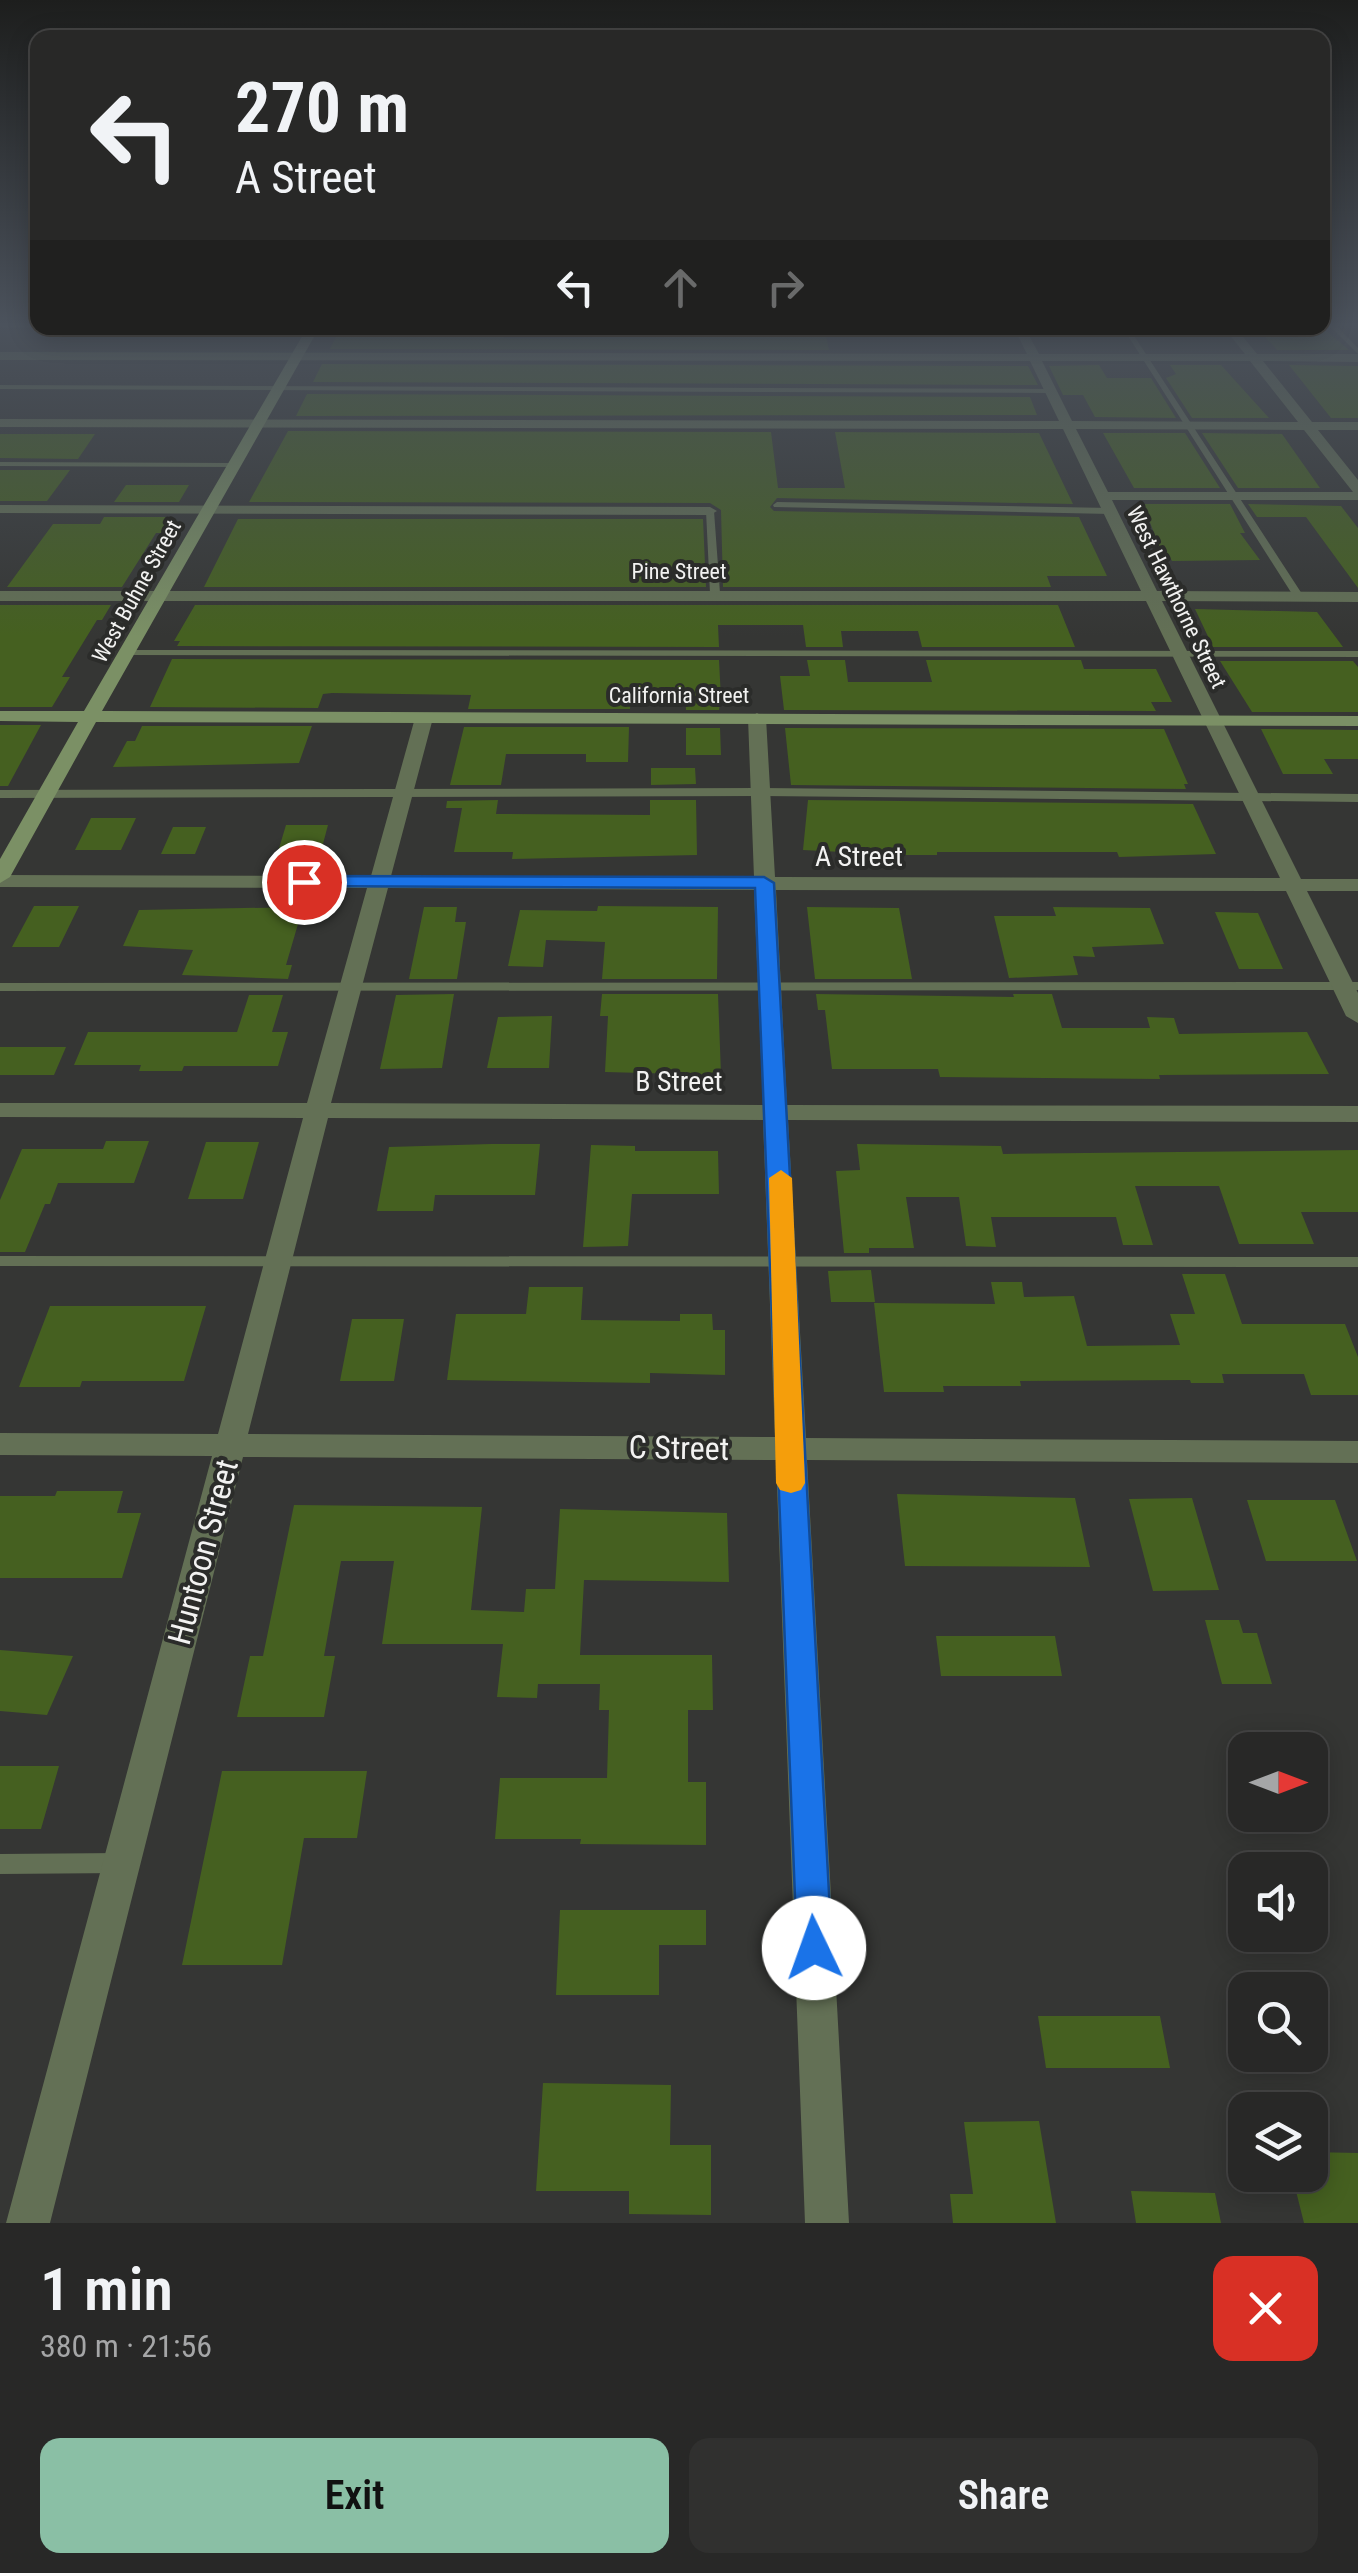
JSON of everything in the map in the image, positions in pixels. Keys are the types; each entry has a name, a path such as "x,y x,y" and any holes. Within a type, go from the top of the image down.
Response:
{"street":[{"name":"West Buhne Street","path":"0,879 253,429"},
{"name":"West Hawthorne Street","path":"1071,429 1292,886 1350,986 1358,1016"},
{"path":"1310,429 1358,492"},
{"path":"1107,503 1358,492"},
{"path":"0,509 710,512"},
{"name":"Pine Street","path":"0,596 1358,596"},
{"name":"California Street","path":"0,716 1358,721"},
{"name":"Huntoon Street","path":"28,2223 317,1110 424,718"},
{"path":"757,718 827,2223"},
{"name":"A Street","path":"0,879 1358,886"},
{"name":"B Street","path":"0,1110 1358,1114"},
{"name":"C Street","path":"0,1444 1358,1452"}],"lane":[{"path":"1190,429 1299,596"},
{"path":"0,464 231,465"},
{"path":"777,505 1107,503"},
{"path":"710,512 715,593"},
{"path":"128,653 1358,654"},
{"path":"0,794 760,792 1358,798"},
{"path":"0,987 1350,986"},
{"path":"0,1261 1358,1262"},
{"path":"0,1864 122,1863"}],"building":[{"path":"288,431 771,432 778,488 845,488 835,432 1039,433 1073,504 777,498 770,507 774,511 1079,517 1107,576 1047,576 1051,587 723,587 721,510 710,503 249,502"},
{"path":"1103,433 1185,433 1220,488 1134,488"},
{"path":"1202,433 1282,434 1320,488 1238,488"},
{"path":"0,434 95,434 78,459 0,458"},
{"path":"0,470 70,470 47,501 0,501"},
{"path":"126,485 189,485 179,502 114,502"},
{"path":"1143,504 1230,504 1245,533 1240,533 1260,560 1172,561 1168,554 1162,554"},
{"path":"1248,504 1341,506 1358,528 1358,588 1306,517 1257,517"},
{"path":"104,517 170,517 122,587 7,587 53,524 100,524"},
{"path":"238,519 703,519 706,587 204,587"},
{"path":"0,605 111,605 102,620 97,620 62,677 70,677 52,707 0,707"},
{"path":"195,605 1058,605 1075,647 922,647 918,631 841,631 843,647 806,647 803,625 718,625 719,647 177,646 180,641 174,641"},
{"path":"1195,609 1317,612 1343,647 1213,647"},
{"path":"172,659 719,660 721,699 719,710 686,710 685,693 631,693 630,709 468,709 471,695 332,693 323,694 318,708 150,707"},
{"path":"807,660 845,660 848,682 932,682 926,660 1081,660 1084,669 1156,669 1172,702 1151,702 1156,711 784,710 780,676 810,676"},
{"path":"1220,661 1353,661 1358,667 1358,712 1252,712"},
{"path":"0,725 41,725 8,786 0,786"},
{"path":"142,726 312,726 299,763 113,767 127,741 135,741"},
{"path":"464,727 629,727 628,762 586,762 586,754 506,754 501,785 450,785"},
{"path":"686,728 720,728 721,755 686,755"},
{"path":"785,728 1164,729 1188,784 1184,784 1186,789 791,785"},
{"path":"1261,729 1358,730 1358,759 1324,759 1333,774 1283,774"},
{"path":"651,768 695,768 696,784 651,785"},
{"path":"498,800 496,814 650,815 650,800 696,800 697,855 512,859 513,852 454,852 462,808 446,808 447,801"},
{"path":"808,800 1193,804 1216,854 901,855 803,850"},
{"path":"91,818 136,818 121,850 75,850"},
{"path":"286,825 328,825 320,855 277,855"},
{"path":"173,827 206,827 195,854 161,854"},
{"path":"34,906 79,906 59,947 12,947"},
{"path":"598,906 718,907 717,979 602,979 605,942 546,940 543,967 508,966 520,910 597,911"},
{"path":"303,907 286,965 292,965 288,979 182,975 193,950 123,946 139,910"},
{"path":"424,907 457,907 455,922 466,922 457,979 409,979"},
{"path":"807,907 899,908 912,979 815,979"},
{"path":"1053,907 1150,908 1164,944 1092,947 1095,957 1073,956 1078,975 1009,978 994,916 1056,916"},
{"path":"1215,912 1258,913 1283,969 1239,969"},
{"path":"454,994 442,1068 380,1069 396,995"},
{"path":"602,994 718,994 721,1075 605,1072 608,1016 600,1016"},
{"path":"816,994 1052,994 1062,1028 1150,1028 1147,1017 1174,1018 1179,1034 1307,1032 1329,1074 1159,1075 1160,1079 940,1077 938,1069 832,1069 825,1010 818,1010"},
{"path":"249,995 283,995 272,1032 288,1032 278,1066 184,1066 182,1071 139,1071 141,1065 74,1065 88,1032 237,1032"},
{"path":"552,1016 549,1068 487,1068 498,1017"},
{"path":"0,1047 66,1047 54,1075 0,1075"},
{"path":"106,1141 149,1141 134,1183 58,1183 25,1252 0,1252 0,1200 22,1149 103,1149"},
{"path":"206,1142 259,1142 243,1199 188,1199"},
{"path":"540,1144 535,1195 435,1195 433,1211 377,1211 389,1147"},
{"path":"857,1144 1001,1146 1003,1154 1358,1150 1358,1212 1301,1212 1314,1244 1239,1244 1219,1186 1135,1186 1153,1245 1123,1245 1116,1217 991,1217 996,1247 966,1246 959,1197 906,1197 914,1248 869,1248 869,1253 844,1253 836,1171 860,1170"},
{"path":"591,1145 635,1146 635,1151 718,1151 719,1194 632,1194 628,1246 583,1247"},
{"path":"871,1270 875,1302 831,1302 828,1271"},
{"path":"1182,1274 1225,1274 1242,1324 1345,1324 1358,1357 1358,1395 1311,1395 1304,1374 1222,1374 1224,1383 1020,1381 1021,1386 943,1386 944,1392 884,1392 874,1303 995,1304 991,1282 1022,1282 1024,1297 1074,1296 1087,1346 1180,1345 1170,1314 1195,1314"},
{"path":"529,1287 583,1287 581,1320 680,1321 680,1314 712,1314 713,1330 725,1330 725,1375 650,1373 650,1383 447,1380 456,1314 526,1314"},
{"path":"50,1306 206,1306 184,1381 82,1381 80,1387 19,1387"},
{"path":"352,1319 404,1319 394,1381 340,1381"},
{"path":"57,1491 123,1491 117,1513 141,1513 122,1578 0,1578 0,1496 55,1496"},
{"path":"897,1494 1075,1498 1090,1567 905,1566"},
{"path":"1192,1498 1219,1590 1153,1591 1129,1499"},
{"path":"1247,1500 1335,1500 1357,1561 1266,1561"},
{"path":"294,1505 482,1507 471,1610 524,1612 526,1589 555,1589 560,1509 727,1513 729,1582 584,1580 580,1655 712,1655 713,1710 688,1710 688,1782 706,1782 706,1845 495,1839 500,1778 607,1778 609,1710 599,1710 600,1684 538,1684 537,1698 497,1697 503,1644 382,1644 394,1561 341,1561 324,1656 335,1656 324,1717 237,1717 250,1656 263,1656"},
{"path":"1205,1620 1239,1620 1243,1633 1257,1633 1272,1684 1222,1684"},
{"path":"936,1636 1055,1636 1062,1676 941,1676"},
{"path":"0,1650 73,1656 47,1715 0,1711"},
{"path":"0,1766 59,1766 41,1829 0,1829"},
{"path":"222,1771 367,1771 357,1838 304,1838 282,1965 182,1965"},
{"path":"560,1910 706,1910 706,1945 659,1945 659,1995 556,1995"},
{"path":"1038,2016 1160,2016 1170,2068 1046,2068"},
{"path":"543,2083 671,2085 670,2145 711,2145 711,2215 629,2214 629,2191 536,2191"},
{"path":"1039,2121 1056,2223 953,2223 950,2194 973,2194 964,2122"},
{"path":"1328,2152 1358,2153 1358,2223 1304,2223 1296,2192 1328,2192"},
{"path":"1131,2191 1215,2193 1221,2223 1136,2223"}],"slow traffic":[{"path":"781,1178 791,1483"}],"route":[{"path":"304,882 764,883 785,1260 788,1449 814,1948"}]}
